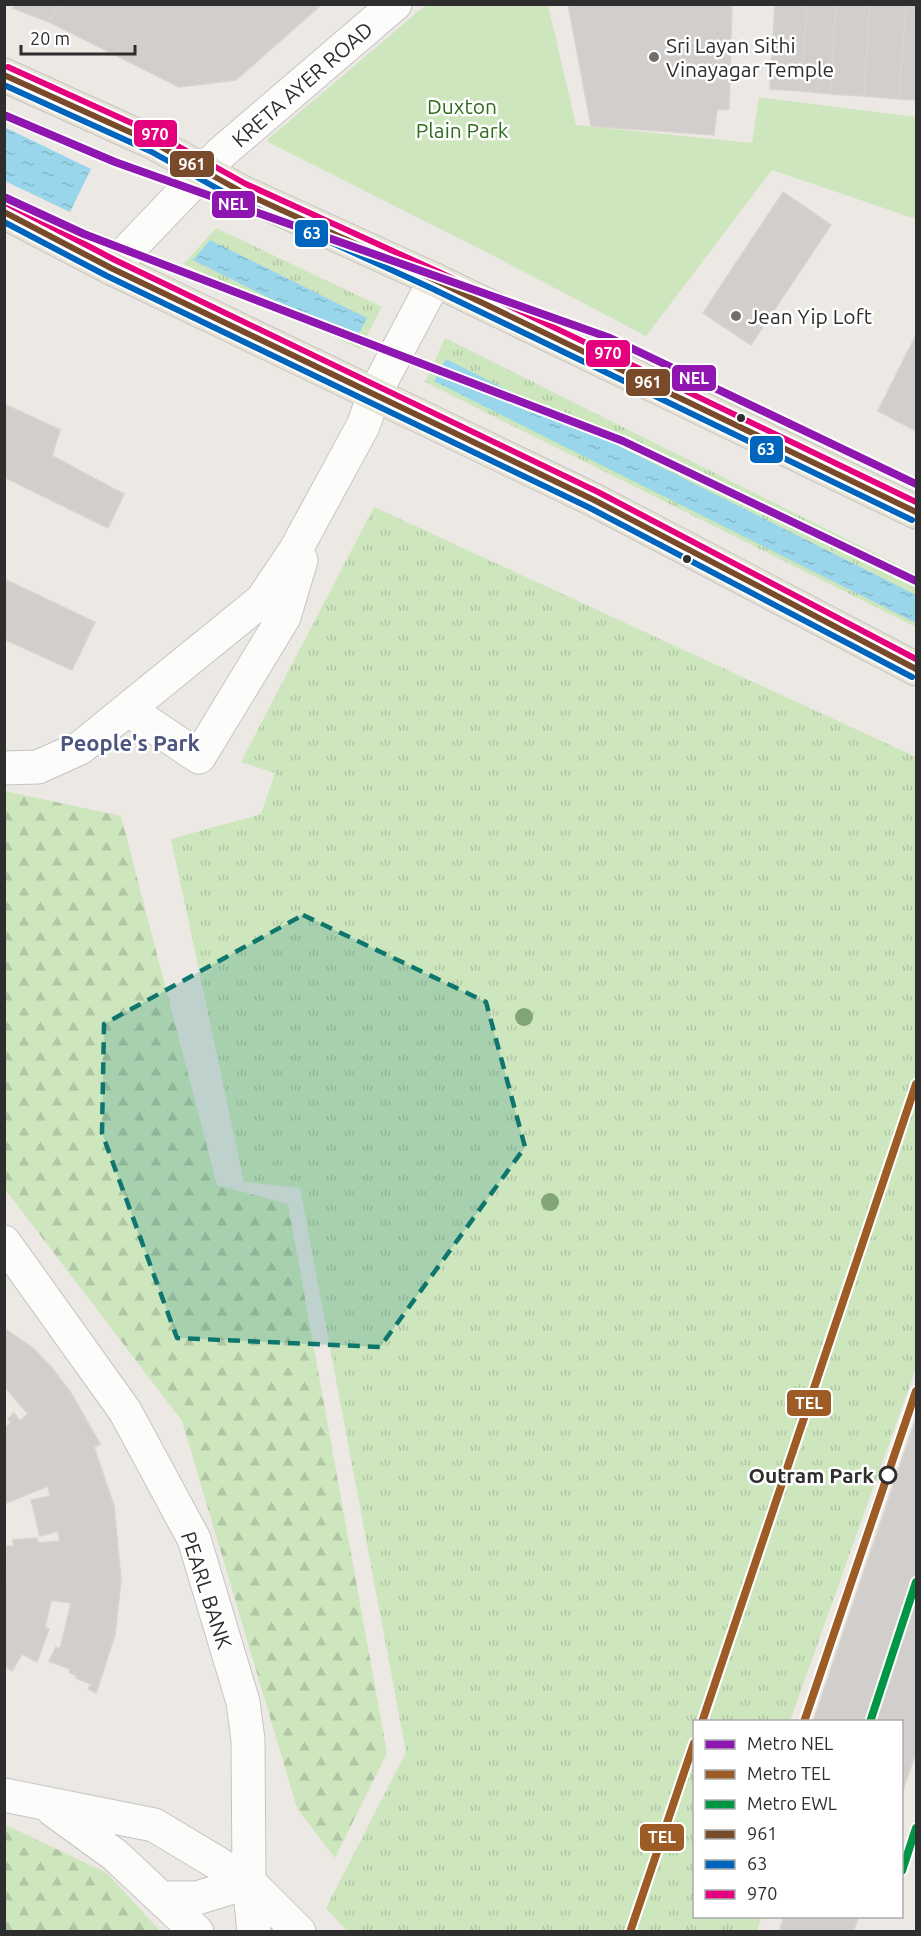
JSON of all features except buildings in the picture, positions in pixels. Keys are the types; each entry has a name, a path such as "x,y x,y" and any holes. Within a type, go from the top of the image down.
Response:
{"main road":[{"path":"4,75 154,143 203,171 916,512"},
{"path":"4,212 111,268 594,500 916,669"}],"street":[{"name":"KRETA AYER ROAD","path":"111,268 203,171 395,4"},
{"path":"4,768 38,767 80,748 262,600 314,515 363,426 374,395 435,280"},
{"path":"129,710 199,757 284,617 314,515"},
{"name":"PEARL BANK","path":"4,1242 15,1279 125,1411 194,1539 243,1702 248,1740 249,1882 254,1932"},
{"path":"4,1795 154,1825 249,1882 299,1932"},
{"path":"42,1802 115,1855 197,1932"},
{"path":"162,1898 196,1898 249,1882"}],"highlighted area":[{"path":"303,915 486,1002 525,1147 380,1347 177,1338 102,1133 104,1024"}],"green space":[{"name":"Duxton Plain Park","path":"427,4 548,5 576,125 752,143 759,97 916,117 916,219 772,170 646,336 266,141"},
{"path":"216,228 382,307 360,349 184,264"},
{"path":"445,338 916,574 916,627 425,382"},
{"path":"374,507 916,757 916,1368 790,1720 693,1720 693,1918 762,1918 757,1931 347,1931 326,1908 406,1752 300,1188 244,1182 171,839 261,814 275,773 241,762"},
{"path":"5,791 121,816 217,1185 288,1204 387,1753 335,1858 297,1808 182,1421 5,1189"},
{"path":"4,1824 107,1873 160,1931 5,1931"}],"water":[{"path":"4,127 91,169 70,212 5,181"},
{"path":"210,240 367,318 355,341 193,260"},
{"path":"446,359 916,595 916,623 434,381"}],"metro line":[{"name":"NEL","path":"4,115 115,162 610,338 916,484"},
{"name":"NEL","path":"4,197 84,234 623,441 916,581"},
{"name":"TEL","path":"703,1720 916,1084"},
{"name":"TEL","path":"805,1720 916,1391"},
{"name":"EWL","path":"871,1720 916,1582"},
{"name":"TEL","path":"630,1932 693,1746"},
{"name":"EWL","path":"903,1868 916,1828"}],"transit line":[{"name":"970","path":"8,67 158,135 246,184 439,272 916,502"},
{"name":"961","path":"4,75 154,143 242,192 435,280 916,512"},
{"name":"63","path":"4,85 150,151 238,200 431,288 912,520"},
{"name":"970","path":"8,204 115,260 598,492 916,659"},
{"name":"961","path":"4,212 111,268 594,500 916,669"},
{"name":"63","path":"4,222 107,276 590,508 912,677"}],"place":[{"name":"Sri Layan Sithi Vinayagar Temple","path":"654,57"},
{"name":"Jean Yip Loft","path":"736,316"},
{"name":"Outram Park","path":"888,1475"}],"district":[{"name":"People's Park","path":"130,742"}]}
